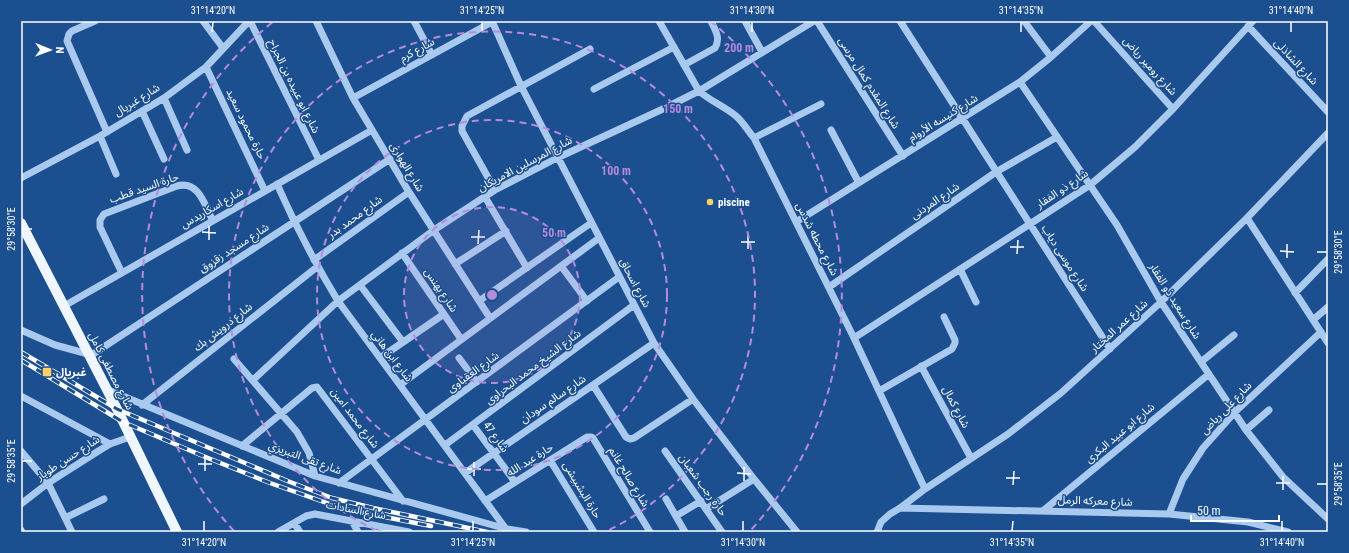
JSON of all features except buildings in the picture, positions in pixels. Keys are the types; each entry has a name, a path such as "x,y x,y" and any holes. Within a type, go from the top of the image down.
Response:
{"main road":[{"name":"شارع مصطفى كامل","path":"21,222 177,532"}],"street":[{"path":"95,21 72,31 69,34 67,42 107,132"},
{"path":"203,21 223,48"},
{"name":"شارع غبريال","path":"21,178 100,136 164,98 206,67 250,21"},
{"name":"شارع ابو عبيده بن الجراح","path":"250,21 319,160"},
{"name":"شارع الهوارى","path":"316,21 353,98 409,192 490,318"},
{"path":"414,21 432,55"},
{"name":"شارع كرم","path":"353,98 492,21"},
{"name":"شارع اسحاق","path":"492,21 521,86 557,158 654,343 693,399 754,479 797,532"},
{"name":"شارع محطه شدس","path":"659,21 699,91 707,98 721,105 738,117 754,138 854,338 925,489"},
{"path":"684,65 715,48 717,45 718,37 711,21"},
{"path":"745,21 762,52"},
{"name":"شارع موسى دياب","path":"900,21 1110,348"},
{"path":"1024,21 1051,57"},
{"name":"شارع كنيسه الأروام","path":"796,222 1020,82 1093,21"},
{"name":"شارع رومير رياض","path":"1093,21 1173,109"},
{"name":"شارع المرسلين الامريكان","path":"253,380 338,301 434,230 495,190 557,158 699,91 812,22"},
{"name":"شارع المقدم كمال مرسى","path":"812,22 903,156"},
{"name":"شارع ذو الفقار","path":"854,338 1090,185 1135,146 1173,109 1251,23"},
{"name":"شارع الشاذلى","path":"1251,23 1328,112"},
{"path":"594,89 674,47"},
{"path":"495,190 462,131 464,120 467,116 590,49"},
{"name":"حارة محمود سعيد","path":"206,67 265,191"},
{"name":"شارع سعيد ذو الفقار","path":"1020,82 1117,225 1161,302 1246,430 1282,477 1328,519"},
{"path":"164,98 187,150"},
{"path":"754,138 821,104"},
{"path":"142,111 164,159"},
{"name":"شارع اسكاريدس","path":"64,306 372,130"},
{"path":"830,130 859,183"},
{"name":"شارع عمر المختار","path":"876,532 882,522 890,514 1008,434 1061,393 1161,302 1247,218 1328,133"},
{"path":"100,136 116,174"},
{"name":"شارع المردنى","path":"828,287 996,172 1057,137"},
{"name":"شارع مسجد زقزوق","path":"89,355 390,159"},
{"name":"شارع ابن هاني","path":"277,184 315,263 338,301 507,530"},
{"name":"حارة السيد قطب","path":"122,273 100,228 100,220 104,214 177,186 187,185 192,186 199,193 213,221"},
{"name":"شارع محمد بدر","path":"315,263 409,192"},
{"path":"485,197 527,268"},
{"path":"1247,218 1328,343"},
{"path":"479,301 591,223"},
{"path":"455,264 506,231"},
{"path":"400,384 599,238"},
{"name":"شارع بهنس","path":"402,253 461,339"},
{"path":"1296,293 1328,259"},
{"name":"شارع درويش بك","path":"142,404 315,263"},
{"path":"561,266 587,301"},
{"path":"960,269 976,302"},
{"name":"شارع العقباوى","path":"339,483 620,277"},
{"path":"360,285 403,342"},
{"name":"شارع الشيخ محمد البحراوى","path":"445,446 634,305"},
{"path":"1313,320 1328,307"},
{"path":"380,358 444,314"},
{"path":"879,390 952,349 955,340 944,317"},
{"path":"21,330 55,345 89,355"},
{"name":"شارع على رياض","path":"1169,514 1182,479 1203,448 1235,412 1321,332"},
{"path":"1201,362 1234,334"},
{"name":"شارع سالم سودان","path":"465,472 654,343"},
{"path":"459,358 477,382"},
{"path":"234,359 297,432 309,453 315,476"},
{"name":"شارع كمال","path":"922,366 971,458"},
{"name":"شارع ابو عبيد البكرى","path":"1044,510 1209,374"},
{"path":"593,385 626,437 630,439 634,438 693,399"},
{"name":"شارع محمد امين","path":"242,446 312,388 318,388 403,501"},
{"name":"شارع تقى التبريزي","path":"106,389 315,476 507,530 526,532"},
{"path":"22,398 110,444"},
{"path":"1246,430 1269,410"},
{"name":"شارع 47","path":"473,425 515,482"},
{"name":"شارع صالح غانم","path":"587,437 591,436 593,438 650,532"},
{"name":"شارع حسن طوبار","path":"21,504 48,483 110,444 130,437"},
{"name":"حارة عبد الله","path":"485,501 587,437"},
{"path":"21,451 48,483 72,532"},
{"name":"حارة رجب شعبان","path":"665,451 722,532"},
{"name":"حارة البشبيشى","path":"550,460 594,532"},
{"path":"706,509 754,479"},
{"path":"65,518 104,499"},
{"path":"666,499 685,532"},
{"path":"676,516 701,501"},
{"name":"شارع معركه الرمل","path":"900,508 1044,510 1169,514 1248,522 1288,532"},
{"name":"شارع السادات","path":"278,532 306,516 315,514 409,532"},
{"path":"352,521 358,532"},
{"path":"294,523 300,532"}],"railway":[{"path":"21,352 117,409 290,482 332,498 487,532"},
{"path":"21,360 123,422 203,456 270,483 344,509 431,526"}],"place":[{"name":"piscine","path":"710,202"},
{"name":"غبريال","path":"47,372"}]}
